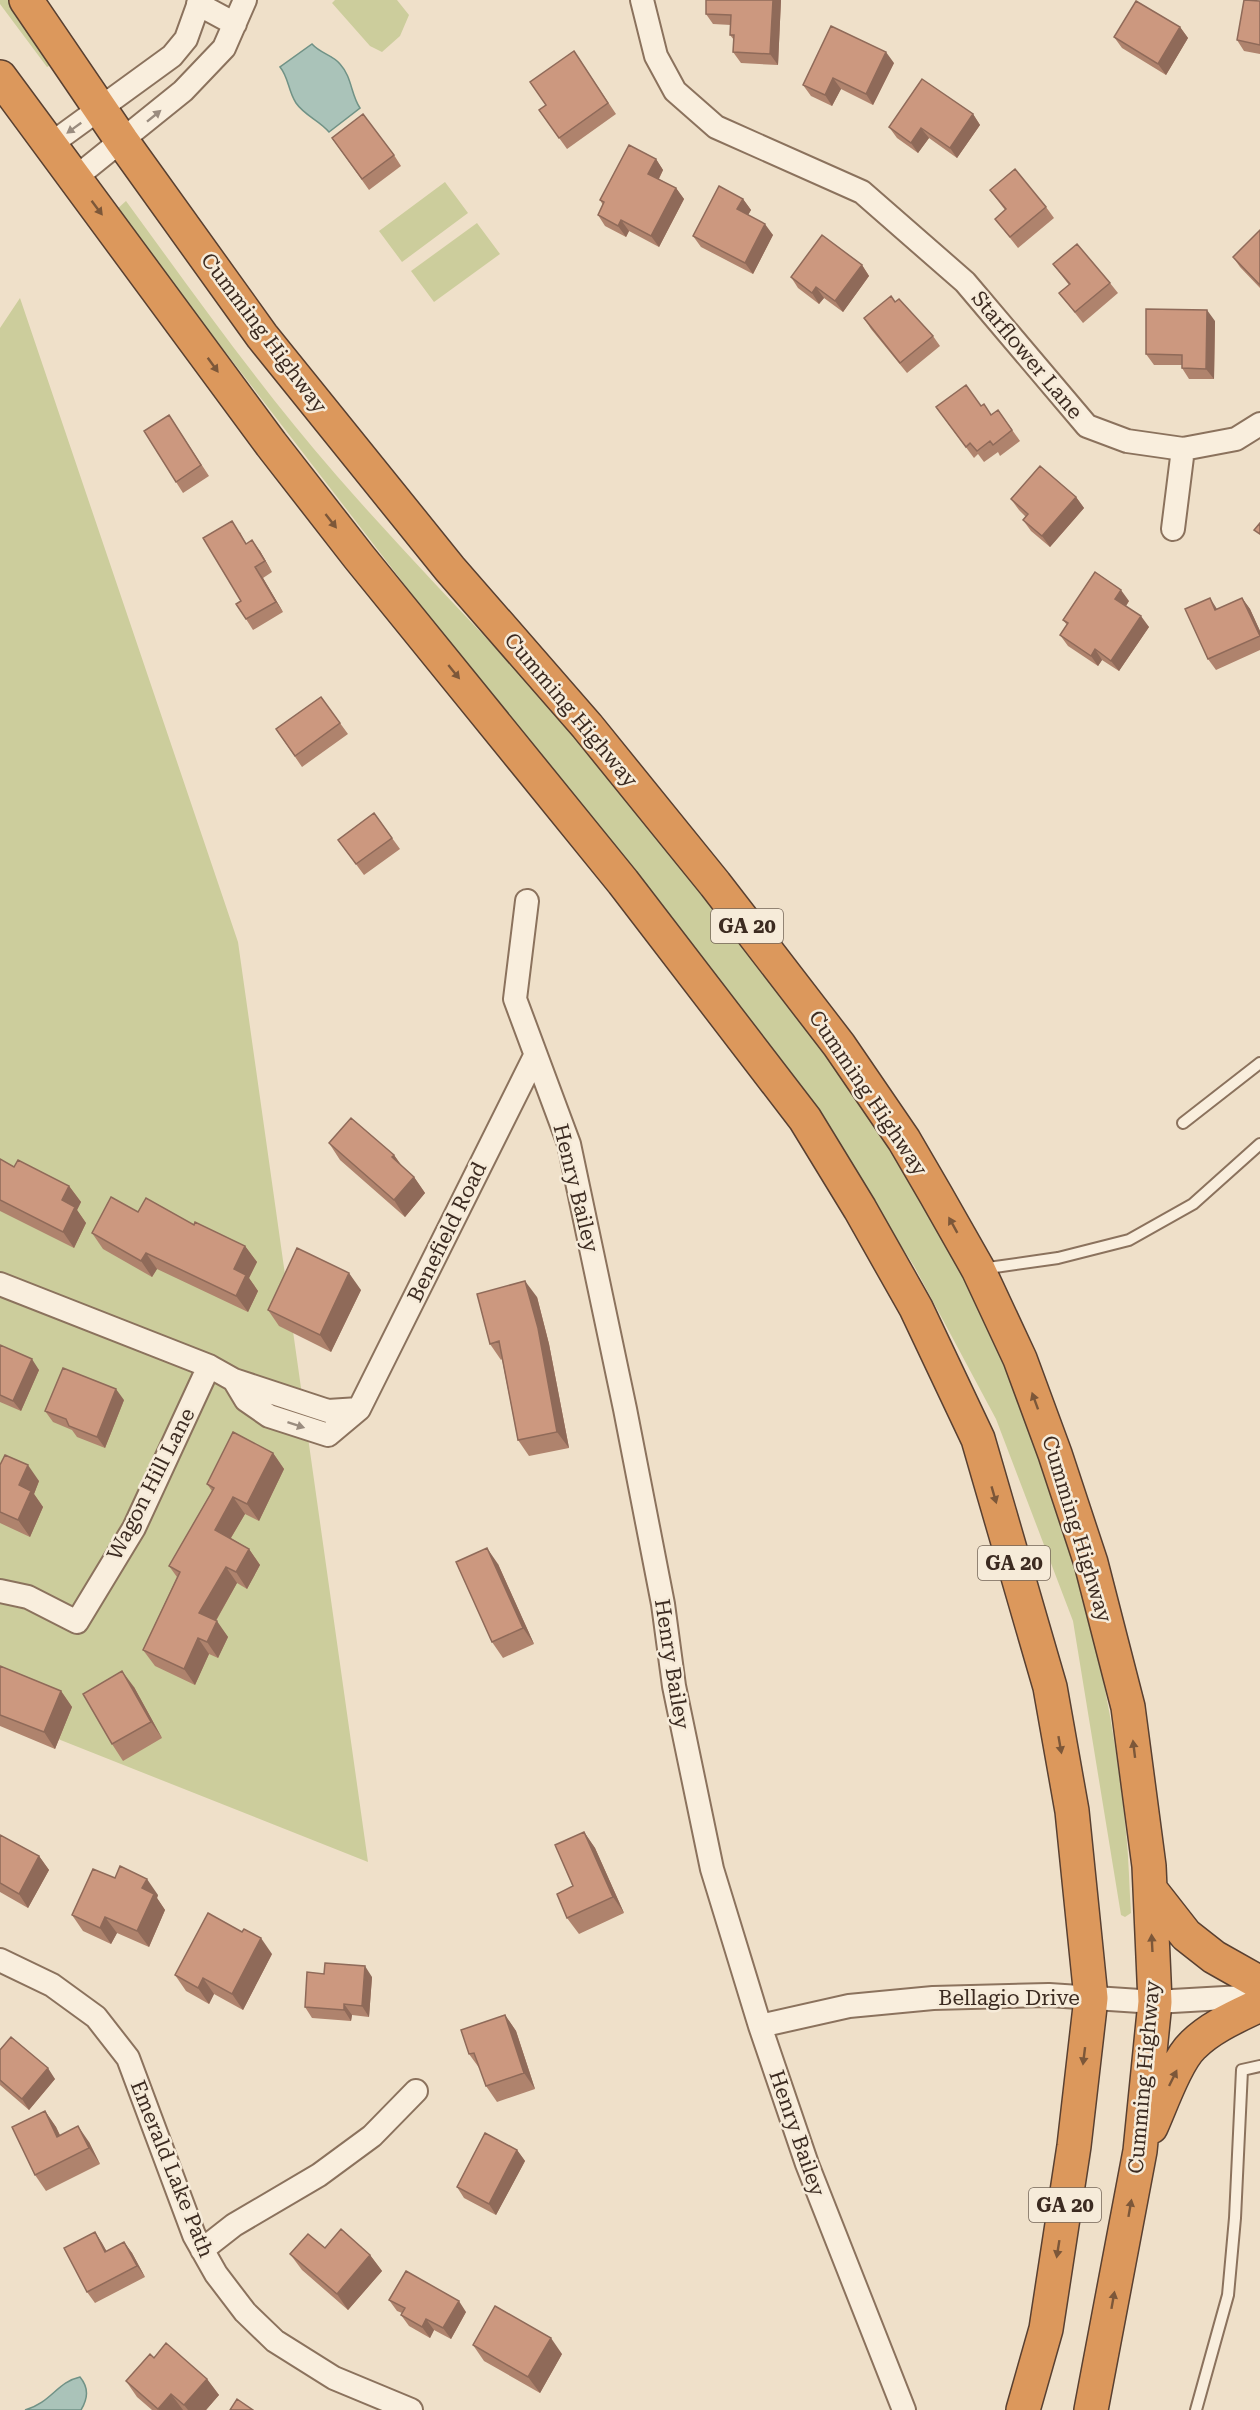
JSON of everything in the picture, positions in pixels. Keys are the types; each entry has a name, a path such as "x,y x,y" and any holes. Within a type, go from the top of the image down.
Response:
{"highway":[{"name":"Cumming Highway","path":"26,0 122,141 262,336 450,569 587,726 715,884 839,1045 904,1140 978,1269 1020,1359 1055,1454 1091,1563 1128,1707 1150,1889 1155,2002 1140,2151 1094,2405"},
{"name":"GA 20","path":"0,77 271,444 359,557 623,882 798,1110 866,1219 916,1308 978,1439 1050,1687 1072,1811 1091,1998 1074,2146 1047,2317 1023,2410"},
{"path":"1150,1889 1186,1935 1214,1957 1260,1983"},
{"path":"1140,2151 1174,2075 1190,2047 1221,2024 1260,2005"}],"street":[{"path":"75,178 183,92 224,48 245,0"},
{"name":"Starflower Lane","path":"642,0 656,57 675,92 716,127 862,192 965,282 1087,426 1127,441 1183,449 1236,440 1260,424"},
{"path":"51,144 172,56 186,39 199,2 235,24"},
{"path":"1173,529 1183,449"},
{"name":"Henry Bailey","path":"527,901 515,999 569,1144 663,1604 674,1686 712,1869 760,2026 807,2164 904,2410"},
{"name":"Benefield Road","path":"359,1409 535,1056"},
{"path":"0,1284 209,1366 234,1380 328,1411 359,1409"},
{"name":"Wagon Hill Lane","path":"0,1591 28,1597 77,1622 134,1528 209,1366"},
{"path":"234,1380 246,1400 269,1416 328,1435 359,1409"},
{"path":"269,1416 281,1395"},
{"name":"Emerald Lake Path","path":"0,1960 52,1985 96,2017 128,2058 194,2235 216,2274 245,2312 275,2341 334,2378 411,2410"},
{"name":"Bellagio Drive","path":"760,2026 849,2006 944,1998 1049,1995 1155,2002 1260,1996"},
{"path":"202,2250 234,2225 319,2175 372,2136 416,2091"}],"lane":[{"path":"1183,1123 1260,1063"},
{"path":"978,1269 1058,1258 1129,1240 1193,1204 1260,1144"},
{"path":"1196,2410 1228,2295 1235,2218 1242,2070 1260,2066"}],"green space":[{"path":"0,0 14,0 58,61 47,67 0,4"},
{"path":"335,0 397,0 409,15 400,36 382,52 370,46 332,3"},
{"path":"445,182 468,213 402,262 379,231"},
{"path":"126,201 228,341 309,443 393,539 565,723 617,785 822,1048 906,1170 969,1285 1003,1359 1060,1512 1083,1591 1116,1752 1126,1832 1131,1913 1125,1917 1121,1915 1073,1621 996,1419 914,1266 802,1092 619,863 116,210"},
{"path":"477,223 500,254 434,302 411,271"},
{"path":"20,298 238,942 368,1862 0,1716 0,328"}],"shaded area":[{"path":"312,44 337,61 344,69 360,108 329,132 296,103 280,67"},
{"path":"80,2377 85,2385 86,2393 81,2410 25,2410 41,2403 65,2383"}],"building":[{"path":"706,0 773,0 770,54 733,52 734,35 730,35 731,15 706,14"},
{"path":"1244,0 1260,1 1260,45 1237,40"},
{"path":"1136,1 1180,27 1158,64 1114,37"},
{"path":"831,26 886,52 866,94 833,78 825,95 803,85"},
{"path":"574,51 608,103 559,138 539,110 546,105 530,82"},
{"path":"922,79 973,114 950,148 921,128 911,143 889,127"},
{"path":"363,114 394,155 362,179 332,138"},
{"path":"629,145 656,159 648,174 676,188 651,236 621,220 618,226 598,215 604,202 600,200"},
{"path":"1015,169 1046,207 1010,237 995,219 1006,209 990,190"},
{"path":"719,186 743,199 737,209 765,224 745,263 693,236"},
{"path":"1260,230 1260,285 1233,257"},
{"path":"822,235 862,265 835,301 816,287 812,293 791,277"},
{"path":"1077,244 1110,283 1075,312 1059,293 1070,284 1053,264"},
{"path":"891,296 895,302 899,299 933,336 900,363 864,318"},
{"path":"1146,309 1207,310 1206,369 1182,368 1182,355 1146,354"},
{"path":"966,385 981,406 984,404 991,415 998,410 1012,430 993,445 990,441 977,451 970,443 966,447 936,407"},
{"path":"169,415 201,465 176,482 144,431"},
{"path":"1040,466 1076,497 1042,536 1023,520 1028,514 1011,499"},
{"path":"232,521 246,544 252,540 265,561 255,567 276,602 246,619 236,604 241,601 203,538"},
{"path":"1260,523 1260,534 1254,530"},
{"path":"1095,572 1121,590 1115,599 1141,616 1111,661 1095,649 1091,656 1060,635 1068,623 1063,620"},
{"path":"1210,598 1215,610 1242,598 1260,636 1208,659 1185,609"},
{"path":"321,697 340,723 295,756 276,729"},
{"path":"374,813 392,838 356,864 338,840"},
{"path":"351,1118 394,1155 392,1157 414,1177 394,1200 329,1143"},
{"path":"0,1159 14,1167 18,1160 69,1186 62,1200 75,1207 63,1232 0,1200"},
{"path":"111,1197 138,1212 146,1198 194,1225 195,1222 245,1246 234,1269 246,1275 236,1296 146,1253 141,1261 92,1233"},
{"path":"297,1248 349,1273 320,1335 268,1310"},
{"path":"525,1281 538,1328 557,1432 518,1440 499,1341 490,1344 477,1294"},
{"path":"0,1345 32,1359 13,1401 0,1395"},
{"path":"63,1368 116,1389 97,1437 69,1426 66,1419 45,1411"},
{"path":"233,1432 273,1453 247,1504 233,1497 215,1530 249,1549 236,1572 226,1567 199,1613 217,1621 207,1642 198,1638 184,1669 143,1650 180,1572 169,1566 214,1488 207,1484"},
{"path":"5,1455 28,1465 19,1485 31,1491 18,1520 0,1512 0,1465"},
{"path":"487,1548 523,1628 492,1642 456,1562"},
{"path":"0,1666 61,1691 44,1732 0,1715"},
{"path":"122,1671 151,1722 112,1744 83,1694"},
{"path":"584,1832 613,1897 567,1918 557,1894 573,1886 555,1845"},
{"path":"0,1835 39,1856 19,1894 0,1883"},
{"path":"120,1866 147,1879 142,1888 154,1894 137,1931 105,1917 100,1928 72,1915 93,1869 115,1878"},
{"path":"208,1913 242,1932 244,1929 261,1938 232,1994 203,1978 198,1988 175,1975"},
{"path":"325,1963 365,1966 362,2006 344,2004 344,2010 305,2007 307,1972 324,1974"},
{"path":"505,2015 524,2073 486,2086 474,2053 469,2054 461,2030"},
{"path":"11,2037 48,2068 22,2099 0,2080 0,2050"},
{"path":"45,2111 57,2137 78,2126 89,2148 35,2175 12,2127"},
{"path":"485,2133 517,2150 489,2204 457,2187"},
{"path":"341,2229 370,2255 337,2294 290,2254 308,2234 325,2248"},
{"path":"95,2232 105,2252 124,2242 137,2266 87,2292 64,2248"},
{"path":"406,2271 459,2301 443,2328 426,2319 422,2327 401,2315 405,2308 389,2300"},
{"path":"495,2306 551,2338 528,2377 473,2345"},
{"path":"166,2343 207,2379 184,2405 171,2394 158,2409 126,2381 150,2354 154,2358"},
{"path":"237,2399 253,2410 230,2410"}]}
